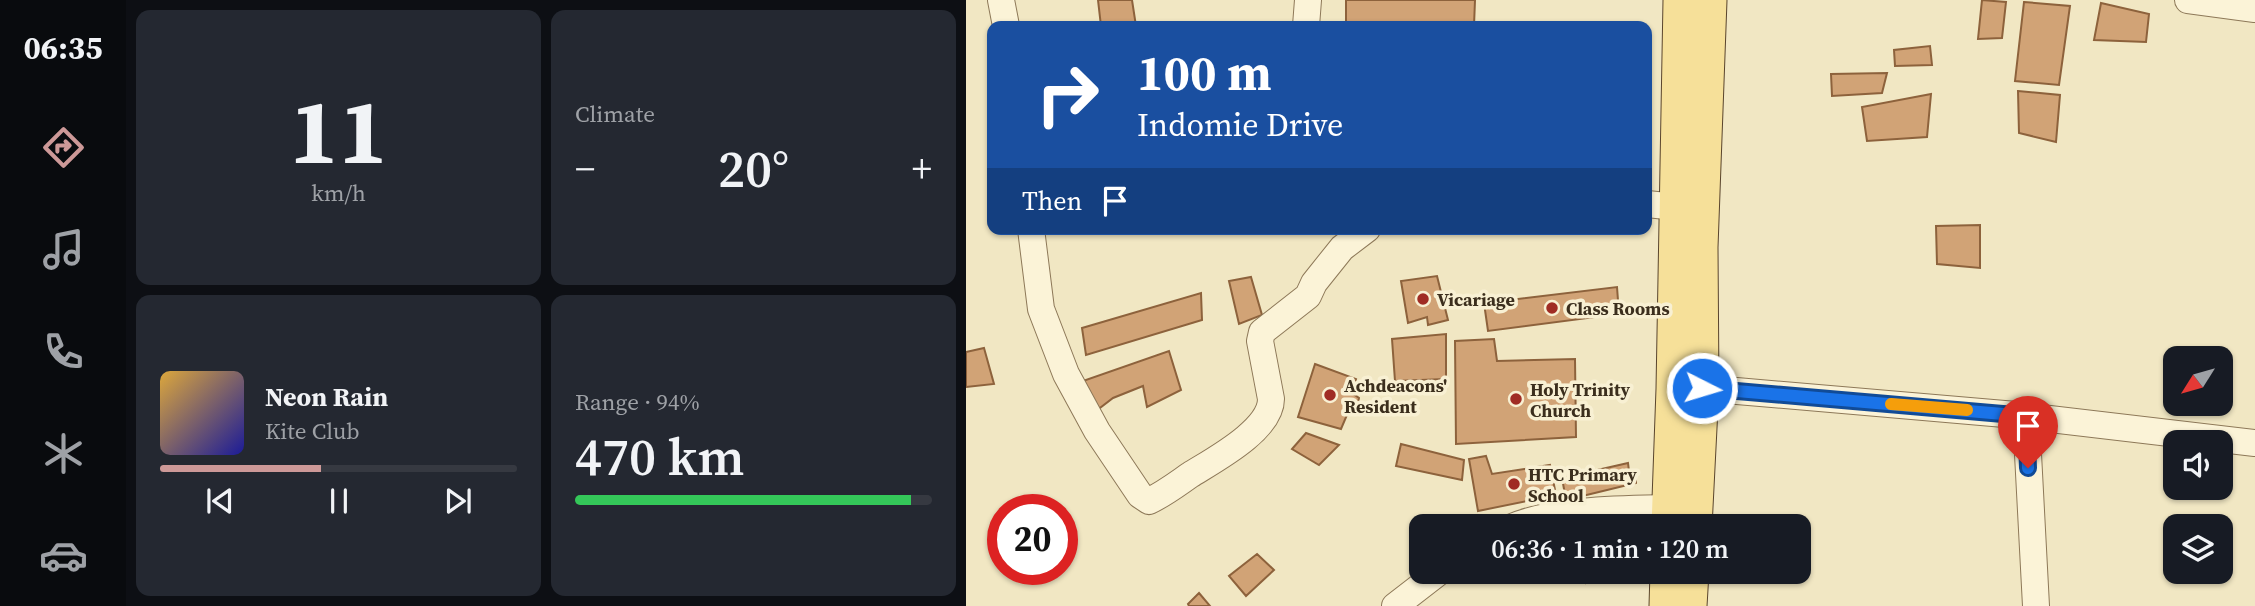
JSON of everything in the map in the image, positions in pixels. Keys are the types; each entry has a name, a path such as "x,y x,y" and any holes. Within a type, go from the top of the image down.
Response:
{"main road":[{"path":"1680,0 1661,206 1688,388"},
{"path":"1678,514 1701,247 1710,0"},
{"path":"1666,606 1667,584"},
{"path":"1690,606 1691,584"}],"street":[{"path":"1001,0 1005,21"},
{"path":"1306,21 1308,0"},
{"path":"2189,0 2255,9"},
{"path":"1032,235 1041,309 1066,374 1097,431 1140,495 1149,501 1238,446 1266,415 1271,407 1271,399 1260,341 1262,332 1308,296 1314,283 1342,248 1359,235"},
{"path":"1688,388 2026,416 2255,443"},
{"path":"2026,416 2036,606"},
{"path":"1572,514 1614,510 1637,514"},
{"path":"1395,606 1423,584"}],"building":[{"path":"1098,0 1132,0 1135,21 1100,21"},
{"path":"1346,0 1475,0 1474,21 1346,21"},
{"path":"1982,0 2006,2 2002,38 1978,39"},
{"path":"2024,2 2070,6 2059,85 2015,81"},
{"path":"2101,3 2149,14 2146,42 2094,40"},
{"path":"1930,46 1932,65 1895,66 1894,50"},
{"path":"1887,73 1882,93 1832,96 1831,74"},
{"path":"2018,91 2060,95 2056,142 2019,133"},
{"path":"1931,94 1927,137 1867,141 1862,107"},
{"path":"1980,225 1980,268 1937,264 1936,226"},
{"name":"Vicariage","path":"1437,276 1448,320 1428,325 1427,317 1408,323 1401,281"},
{"path":"1251,277 1262,315 1239,324 1229,281"},
{"name":"Class Rooms","path":"1617,287 1619,314 1488,331 1484,303"},
{"path":"1201,293 1202,320 1086,355 1082,328"},
{"path":"1446,334 1446,379 1395,381 1392,339"},
{"name":"Holy Trinity Church","path":"1494,339 1497,361 1575,359 1576,437 1456,444 1455,341"},
{"path":"984,348 994,384 966,387 966,352"},
{"path":"1169,351 1181,390 1147,407 1143,386 1113,398 1096,411 1080,382"},
{"name":"Achdeacons' Resident","path":"1315,364 1356,379 1352,393 1359,398 1357,407 1349,410 1341,429 1298,417"},
{"path":"1306,433 1339,445 1319,465 1292,449"},
{"path":"1401,444 1464,460 1462,480 1396,466"},
{"name":"HTC Primary School","path":"1486,456 1492,474 1550,465 1556,495 1478,511 1469,459"},
{"path":"1628,463 1629,471 1636,473 1636,483 1566,500 1562,478"},
{"path":"1257,554 1274,570 1246,596 1229,576"},
{"path":"1199,593 1210,606 1189,606"}],"slow traffic":[{"path":"1891,404 1967,410"}],"place":[{"name":"Vicariage","path":"1423,299"},
{"name":"Class Rooms","path":"1552,308"},
{"name":"Achdeacons' Resident","path":"1330,395"},
{"name":"Holy Trinity Church","path":"1516,399"},
{"name":"HTC Primary School","path":"1514,484"}],"route":[{"path":"1702,388 2026,416 2028,468"}]}
